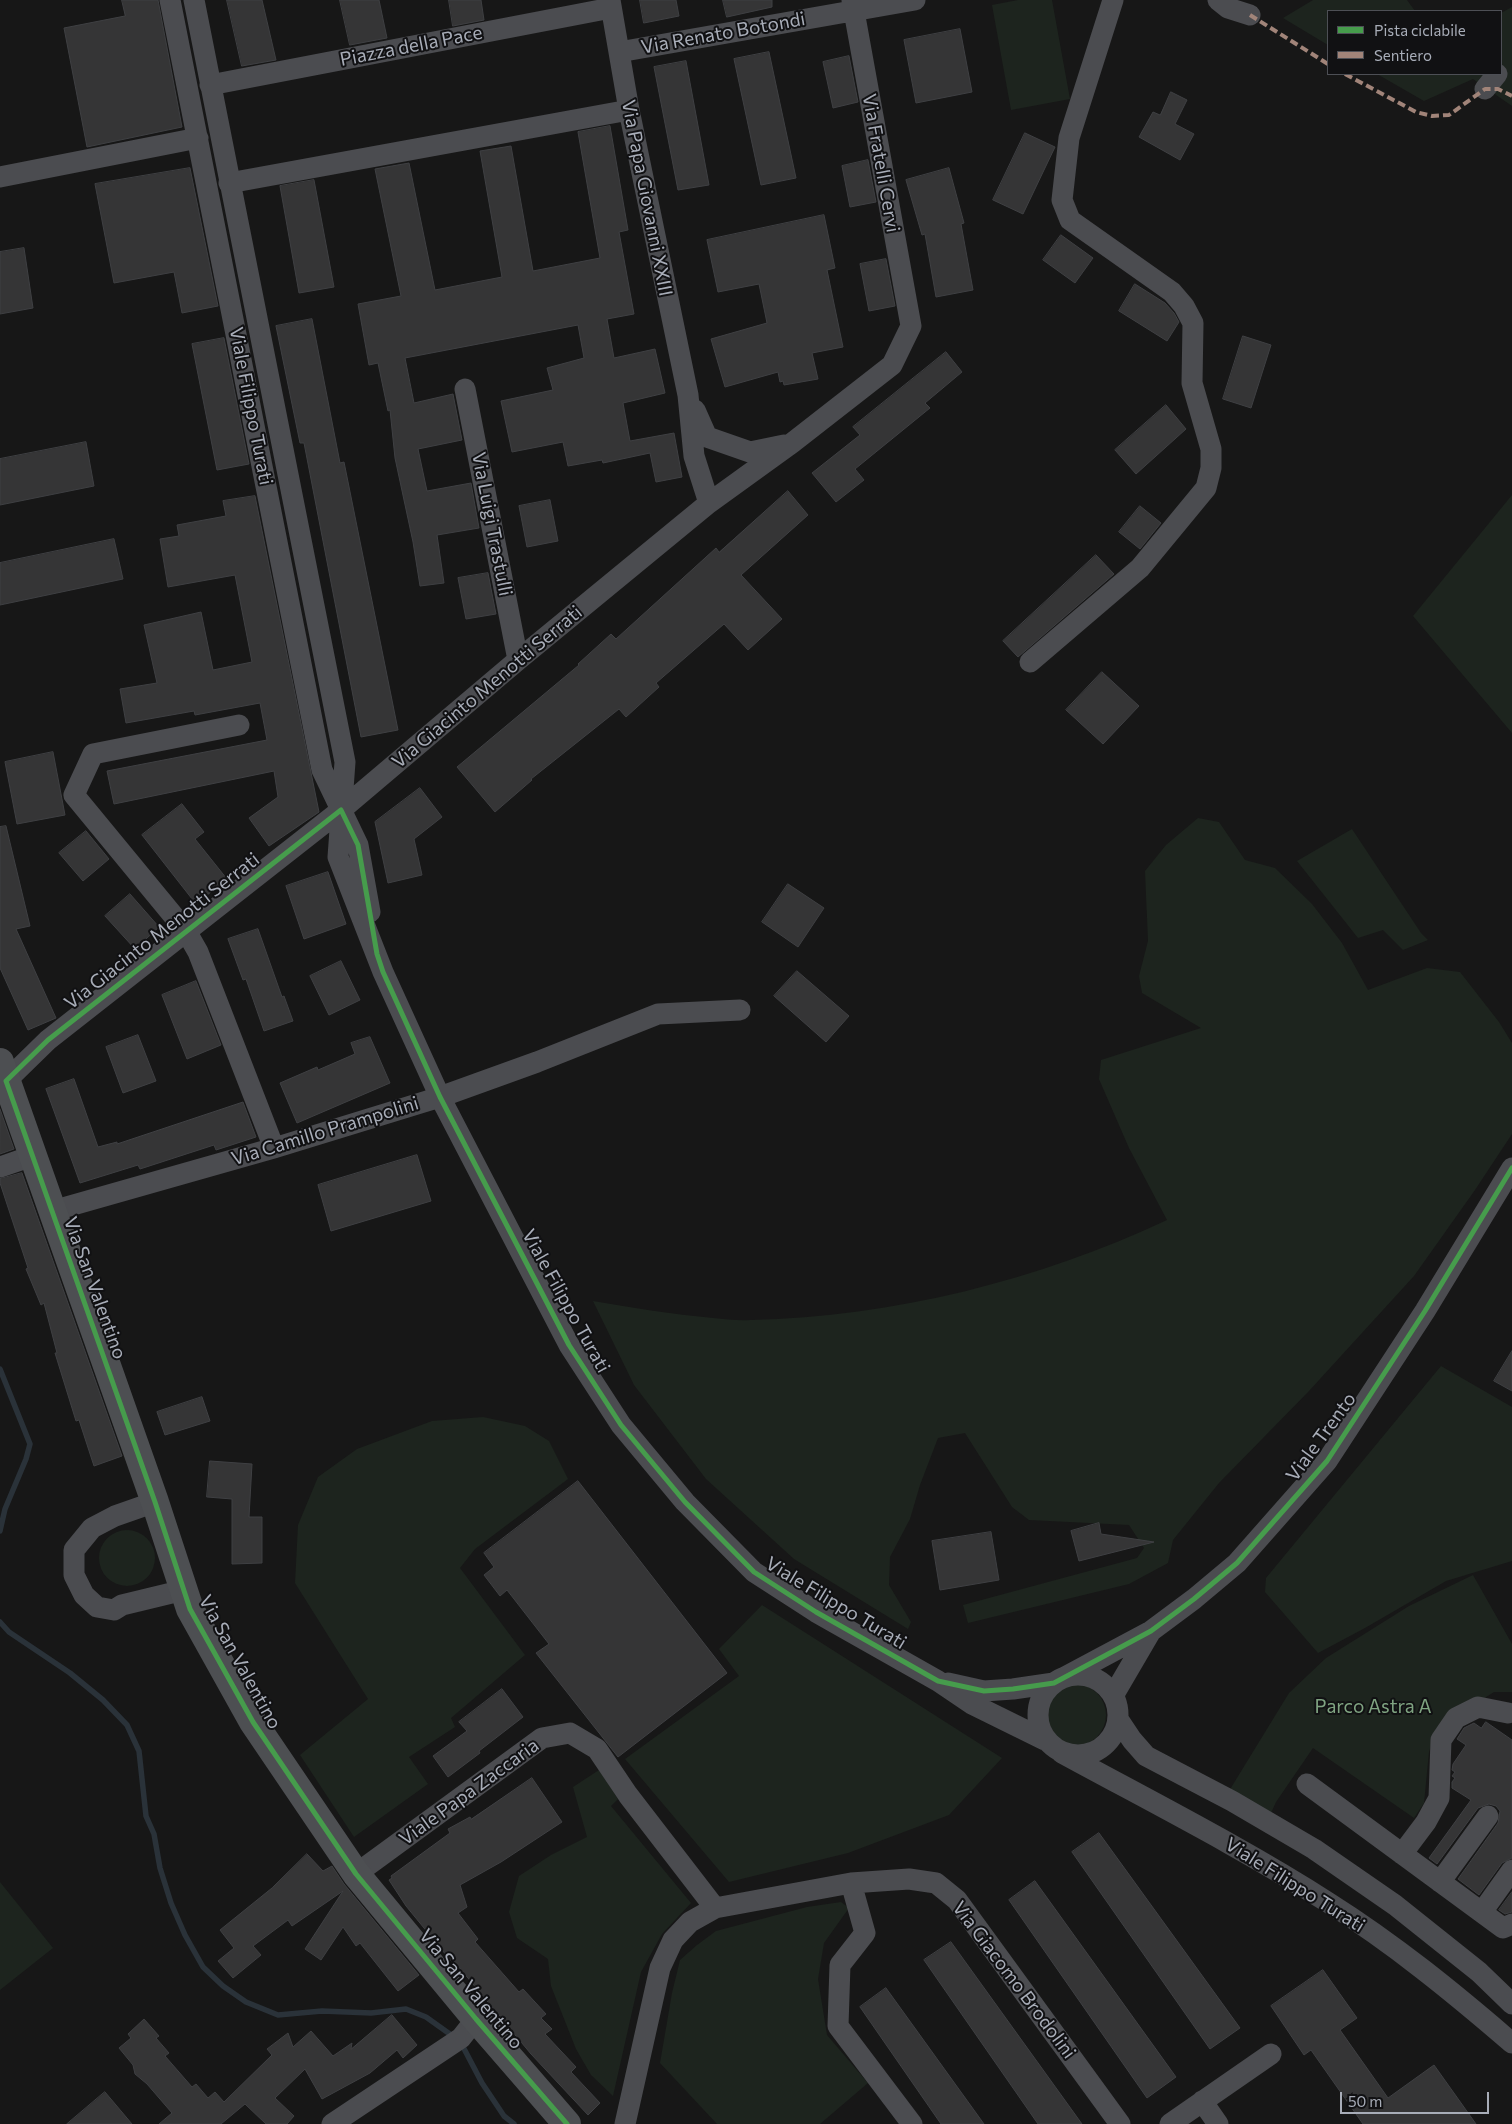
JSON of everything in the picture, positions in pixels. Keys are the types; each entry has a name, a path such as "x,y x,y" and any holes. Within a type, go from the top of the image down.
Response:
{"main road":[{"name":"Via San Valentino","path":"3,1071 155,1502 190,1609 253,1722 356,1874 468,2029 567,2124"}],"street":[{"name":"Viale Filippo Turati","path":"170,0 322,770 358,845 377,954 383,972 440,1097 569,1346 620,1424 685,1502 754,1572 816,1612 938,1681 972,1704 1244,1852 1330,1904 1457,1996 1512,2043"},
{"name":"Viale Filippo Turati","path":"194,0 345,762 341,810"},
{"name":"Via Renato Botondi","path":"619,52 853,5 915,0"},
{"path":"1030,662 1140,568 1206,488 1211,468 1211,449 1192,383 1193,323 1184,306 1172,292 1070,220 1062,200 1069,138 1112,0"},
{"path":"1218,0 1228,8 1250,15"},
{"name":"Piazza della Pace","path":"210,84 611,4"},
{"name":"Via Papa Giovanni XXIII","path":"611,4 629,110 688,395 694,456 709,503"},
{"name":"Via Fratelli Cervi","path":"853,5 911,326"},
{"path":"229,183 629,110"},
{"path":"0,177 198,138"},
{"name":"Via Giacinto Menotti Serrati","path":"3,1071 48,1040 341,810 518,660 709,503 792,444 892,365 911,326"},
{"name":"Via Luigi Trastulli","path":"465,389 518,660"},
{"name":"Via Papa Giovanni XXIII","path":"688,395 707,436 711,472 709,503"},
{"path":"707,436 750,452 792,444"},
{"path":"239,725 93,754 74,795 186,931 198,952 274,1148"},
{"name":"Via Camillo Prampolini","path":"52,1211 274,1148 440,1097 538,1062 658,1014 740,1010"},
{"path":"0,1167 32,1156"},
{"name":"Viale Trento","path":"1058,1680 1151,1631 1194,1599 1237,1563 1327,1461 1425,1311 1512,1168"},
{"path":"155,1502 115,1516 92,1528 74,1550 74,1575 84,1594 97,1607 114,1610 122,1605 184,1590"},
{"name":"Viale Trento","path":"1113,1696 1151,1631"},
{"path":"1074,1675 1091,1678 1106,1687 1113,1696 1118,1707 1115,1731 1108,1742 1099,1750 1087,1755 1074,1756 1054,1747 1039,1729 1037,1716 1039,1703 1045,1692 1058,1680 1074,1675"},
{"name":"Viale Filippo Turati","path":"938,1681 984,1691 1013,1689 1058,1680"},
{"path":"1402,1854 1426,1822 1439,1798 1441,1740 1456,1718 1478,1707 1508,1713"},
{"name":"Viale Filippo Turati","path":"1118,1719 1132,1740 1146,1756 1232,1801 1314,1849 1395,1905 1487,1980 1512,2004"},
{"name":"Viale Papa Zaccaria","path":"356,1874 542,1738 570,1733 597,1749 628,1795 715,1908"},
{"path":"1307,1784 1503,1928 1512,1924"},
{"path":"1440,1882 1488,1816"},
{"path":"1482,1912 1512,1870"},
{"name":"Via Giacomo Brodolini","path":"625,2124 660,1968 673,1940 690,1922 715,1908 852,1883 909,1879 936,1883 957,1900 1120,2124"},
{"path":"852,1883 865,1933 840,1966 838,2026 912,2124"},
{"path":"1487,1980 1512,1981"},
{"path":"332,2124 421,2064 468,2029"},
{"path":"1170,2124 1271,2054"},
{"path":"1202,2101 1218,2124"}],"green space":[{"path":"1018,0 1052,0 1070,99 1011,110 992,5"},
{"path":"1313,0 1407,0 1414,10 1327,10 1327,44 1283,18"},
{"path":"1512,7 1512,106 1473,79 1424,101 1379,75 1502,75 1502,12"},
{"path":"1512,495 1512,733 1413,616"},
{"path":"1198,818 1219,822 1245,860 1275,868 1312,904 1342,943 1368,990 1427,968 1460,972 1499,1022 1512,1043 1512,1134 1414,1276 1309,1391 1219,1483 1173,1540 1168,1563 1129,1584 968,1623 963,1605 1137,1558 1144,1548 1129,1525 1029,1520 1012,1507 965,1433 938,1438 920,1485 910,1519 890,1557 889,1585 911,1622 908,1629 794,1559 706,1479 634,1385 593,1301 668,1313 736,1320 858,1312 911,1303 1017,1277 1068,1261 1167,1220 1129,1148 1099,1079 1101,1060 1201,1028 1142,993 1139,976 1148,941 1145,871 1166,845"},
{"path":"1352,829 1421,933 1428,940 1403,950 1383,930 1358,938 1297,861"},
{"path":"1441,1366 1512,1407 1512,1561 1446,1581 1318,1653 1265,1592 1266,1578"},
{"path":"483,1417 525,1426 549,1441 568,1479 475,1549 460,1568 525,1655 451,1718 455,1727 409,1757 428,1784 354,1837 300,1755 368,1699 295,1583 298,1525 318,1477 357,1449 432,1421"},
{"path":"127,1530 138,1532 147,1538 153,1547 155,1558 153,1569 147,1578 138,1584 127,1586 116,1584 107,1578 101,1569 99,1558 101,1547 107,1538 116,1532"},
{"name":"Parco Astra A","path":"1473,1575 1512,1644 1512,1692 1494,1692 1436,1729 1429,1752 1424,1803 1414,1818 1313,1748 1276,1802 1271,1813 1229,1791 1289,1693 1326,1658 1409,1606"},
{"path":"762,1605 1002,1758 949,1815 848,1853 729,1882 625,1759 739,1676 719,1649"},
{"path":"1075,1684 1087,1687 1097,1693 1103,1703 1106,1715 1103,1727 1097,1737 1087,1743 1075,1746 1063,1743 1053,1737 1047,1727 1044,1715 1047,1703 1053,1693 1063,1687"},
{"path":"599,1770 618,1799 611,1806 691,1903 662,1934 641,1972 613,2096 591,2075 576,2049 551,1986 548,1959 517,1938 509,1912 519,1876 551,1855 587,1837 573,1787"},
{"path":"0,1882 53,1948 0,1990"},
{"path":"841,1902 849,1908 824,1943 818,1979 827,2035 868,2083 820,2124 717,2124 660,2063 672,1993 680,1960 716,1931 807,1907"}],"building":[{"path":"122,0 158,0 182,127 87,147 64,28 125,16"},
{"path":"227,0 262,0 276,60 242,66"},
{"path":"340,0 379,0 387,38 350,45"},
{"path":"449,0 481,0 484,20 453,26"},
{"path":"640,0 676,0 679,16 644,23"},
{"path":"723,0 772,0 772,7 727,17"},
{"path":"960,29 972,92 916,103 904,40"},
{"path":"769,52 796,178 761,185 734,59"},
{"path":"849,56 858,102 833,108 823,62"},
{"path":"686,61 709,185 678,190 654,67"},
{"path":"1171,92 1187,100 1175,124 1194,134 1180,160 1139,137 1153,112 1160,115"},
{"path":"610,126 628,230 619,232 634,314 607,319 614,358 655,349 665,393 623,403 630,441 674,433 682,477 656,482 650,453 603,463 602,460 568,466 563,442 512,452 501,401 553,390 547,368 584,358 578,325 405,358 414,403 453,394 462,440 418,449 427,491 471,483 479,528 437,535 444,583 420,586 413,542 395,458 390,410 388,411 378,363 369,365 358,304 401,296 375,169 409,163 435,290 502,277 480,151 511,146 533,271 600,258 578,132"},
{"path":"1025,133 1055,147 1023,214 993,200"},
{"path":"868,160 876,202 850,207 842,166"},
{"path":"190,168 218,306 182,313 174,272 114,283 95,184"},
{"path":"949,168 964,223 961,224 973,290 936,297 925,234 922,235 906,180"},
{"path":"314,180 334,287 299,293 280,186"},
{"path":"824,215 835,268 827,270 843,347 812,353 818,379 784,385 783,381 780,382 778,372 725,387 711,339 767,323 759,284 718,292 707,240"},
{"path":"1061,235 1093,258 1075,283 1043,260"},
{"path":"24,248 33,308 0,314 0,252"},
{"path":"886,259 895,306 869,311 860,264"},
{"path":"1135,284 1165,303 1174,313 1179,322 1167,341 1119,311"},
{"path":"312,319 340,463 344,462 398,730 361,737 304,443 300,443 276,326"},
{"path":"1243,336 1271,345 1251,408 1223,399"},
{"path":"224,338 249,464 217,470 192,344"},
{"path":"946,352 962,372 925,403 930,408 855,469 864,480 836,502 812,473 860,435 853,427"},
{"path":"1166,405 1186,429 1136,474 1115,450"},
{"path":"86,442 94,486 0,505 0,459"},
{"path":"788,491 808,515 741,575 782,619 748,650 724,624 656,683 659,687 626,717 619,709 531,779 495,812 457,767 579,665 611,634 616,639 716,548 719,552"},
{"path":"255,496 319,812 269,846 249,818 278,797 274,771 114,804 107,771 267,740 260,703 195,715 194,711 126,723 120,689 157,683 144,625 201,612 213,670 252,662 235,575 168,587 160,539 179,536 177,525 226,516 223,501"},
{"path":"550,500 558,541 527,547 519,506"},
{"path":"1140,506 1161,523 1140,549 1119,532"},
{"path":"114,539 123,579 0,605 0,563"},
{"path":"1096,555 1114,574 1018,657 1003,641"},
{"path":"488,573 496,614 466,619 458,578"},
{"path":"1102,672 1139,706 1103,744 1066,710"},
{"path":"53,752 65,815 17,824 5,762"},
{"path":"420,788 442,817 414,839 422,875 388,883 375,822"},
{"path":"182,804 204,832 195,839 227,879 196,904 142,835"},
{"path":"6,826 30,926 16,929 56,1018 28,1030 0,968 0,827"},
{"path":"86,831 109,859 83,881 59,853"},
{"path":"328,872 346,924 304,939 286,886"},
{"path":"788,884 824,908 798,947 762,922"},
{"path":"130,894 159,927 135,949 105,916"},
{"path":"258,929 282,997 284,996 293,1021 264,1031 246,979 243,980 228,939"},
{"path":"341,961 360,1000 329,1015 310,976"},
{"path":"797,971 849,1016 826,1042 774,996"},
{"path":"196,981 221,1045 187,1059 162,995"},
{"path":"138,1035 156,1081 123,1093 106,1047"},
{"path":"370,1037 390,1083 297,1123 280,1083 317,1067 318,1070 355,1054 351,1043"},
{"path":"74,1079 98,1147 117,1142 117,1144 243,1102 256,1137 216,1150 214,1145 140,1169 138,1165 80,1183 46,1089"},
{"path":"0,1109 14,1149 0,1154"},
{"path":"417,1155 431,1201 331,1231 318,1185"},
{"path":"22,1173 122,1456 94,1466 79,1420 76,1421 55,1353 57,1353 44,1303 41,1305 26,1269 28,1268 0,1183 0,1179"},
{"path":"1512,1351 1512,1391 1494,1381"},
{"path":"202,1397 210,1421 165,1435 157,1412"},
{"path":"210,1461 252,1464 249,1517 262,1517 262,1563 232,1564 232,1499 207,1497"},
{"path":"578,1481 727,1673 618,1757 536,1653 549,1644 507,1590 500,1596 484,1575 494,1567 484,1553"},
{"path":"1099,1523 1101,1534 1154,1542 1079,1561 1071,1531"},
{"path":"991,1532 999,1580 940,1590 932,1541"},
{"path":"502,1689 523,1717 448,1777 433,1756 467,1731 459,1722"},
{"path":"1486,1722 1512,1740 1512,1858 1502,1863 1479,1895 1458,1879 1498,1823 1500,1811 1496,1806 1489,1804 1478,1808 1437,1864 1429,1858 1471,1800 1452,1788 1452,1782 1455,1778 1452,1776 1455,1772 1452,1770 1453,1764 1466,1745 1457,1739 1464,1728 1474,1723 1481,1728"},
{"path":"532,1778 562,1822 501,1862 460,1885 467,1907 458,1913 478,1939 475,1942 519,1992 523,1989 546,2014 541,2018 552,2029 545,2034 576,2067 571,2072 600,2103 588,2115 531,2054 453,1960 451,1961 406,1906 389,1880 392,1878 391,1876 450,1833 448,1829 470,1817 471,1819"},
{"path":"1099,1833 1240,2028 1210,2049 1072,1852"},
{"path":"307,1854 323,1871 332,1866 344,1884 419,1975 398,1991 360,1943 356,1946 343,1927 321,1960 305,1949 343,1891 292,1926 288,1920 253,1946 261,1955 233,1978 218,1961 234,1948 220,1930 272,1888"},
{"path":"1035,1881 1176,2077 1147,2098 1009,1900"},
{"path":"1512,1892 1512,1912 1505,1914 1499,1910"},
{"path":"951,1942 1082,2124 1038,2124 924,1960"},
{"path":"1323,1970 1357,2018 1340,2030 1388,2098 1434,2065 1476,2124 1363,2124 1311,2050 1304,2055 1271,2006"},
{"path":"886,1988 984,2124 941,2124 860,2007"},
{"path":"392,2015 417,2045 403,2058 397,2050 370,2073 322,2099 305,2069 275,2098 294,2116 287,2124 266,2124 245,2104 221,2124 159,2124 172,2113 147,2084 135,2074 133,2065 119,2048 131,2038 128,2034 144,2019 159,2036 156,2038 169,2053 165,2056 192,2087 196,2084 208,2098 215,2092 224,2102 272,2055 267,2049 288,2033 293,2047 311,2031 333,2056 352,2043 351,2049"},
{"path":"105,2092 132,2124 67,2124"}],"waterway":[{"path":"0,1369 30,1444 26,1459 5,1509 0,1531"},
{"path":"0,1622 9,1632 70,1673 103,1700 127,1725 139,1751 146,1816 154,1834 160,1868 171,1903 185,1935 203,1967 223,1986 246,2002 278,2015 322,2011 371,2013 406,2009 426,2017 454,2037"},
{"path":"461,2043 482,2083 504,2116 514,2124"}],"marked path":[{"path":"1250,15 1327,63"},
{"path":"1347,75 1416,112 1432,116 1449,115 1485,89 1498,89 1512,96"}],"cycle path":[{"path":"567,2124 476,2019 356,1874 253,1722 190,1609 155,1502 6,1081 48,1040 341,810 358,845 377,954 383,972 440,1097 569,1345 621,1425 685,1502 754,1572 816,1612 938,1681 984,1691 1054,1683 1151,1631 1194,1599 1237,1563 1327,1461 1425,1311 1512,1168"}]}
